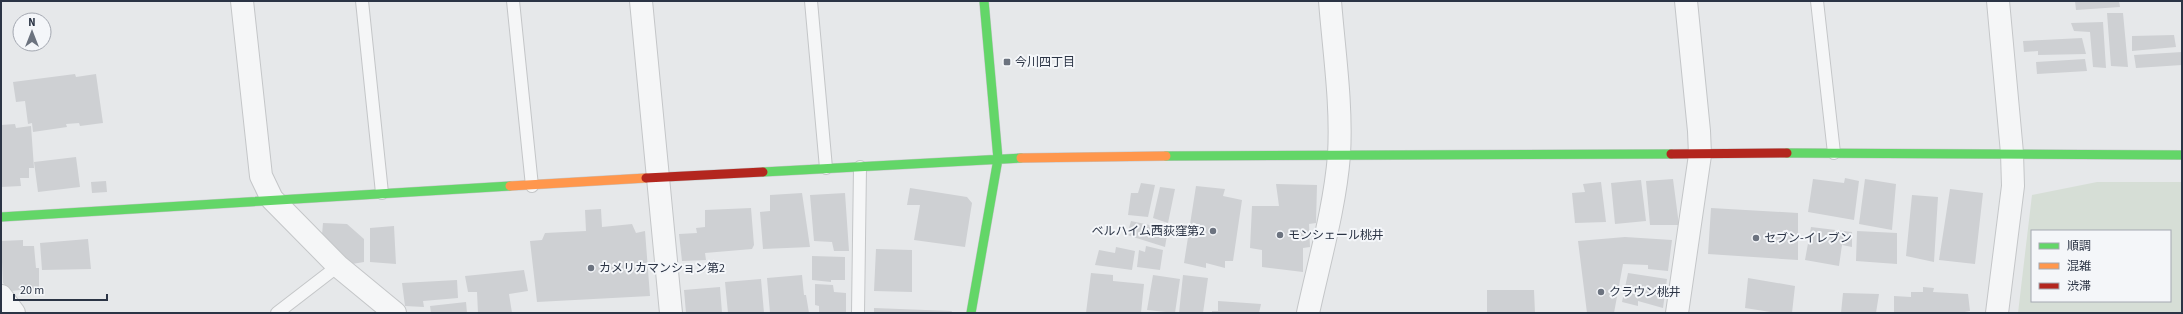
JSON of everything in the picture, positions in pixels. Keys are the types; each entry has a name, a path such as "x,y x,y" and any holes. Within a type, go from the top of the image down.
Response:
{"street":[{"path":"242,1 261,176 272,200 338,266 395,313"},
{"path":"642,1 671,313"},
{"path":"971,313 998,159 984,1"},
{"path":"1308,313 1334,190 1339,156 1340,127 1330,1"},
{"path":"1677,313 1700,155 1686,1"},
{"path":"1997,313 2013,186 2012,153 1998,1"},
{"path":"1,217 382,193 532,186 998,159 1834,153 2182,155"},
{"path":"1,296 14,313"}],"lane":[{"path":"362,1 382,193"},
{"path":"512,1 532,186"},
{"path":"811,1 826,168"},
{"path":"1817,1 1834,153"},
{"path":"858,313 860,167"},
{"path":"277,313 338,266"}],"shaded area":[{"path":"2097,182 2182,182 2182,313 2018,313 2032,195"}],"building":[{"path":"2075,1 2119,1 2120,7 2076,10"},
{"path":"2107,13 2123,13 2128,67 2111,66"},
{"path":"2103,22 2106,68 2093,67 2090,32 2074,31 2071,23"},
{"path":"2174,35 2176,47 2132,51 2132,36"},
{"path":"2082,38 2086,54 2038,55 2038,51 2024,52 2023,41"},
{"path":"2182,52 2182,65 2136,68 2134,55"},
{"path":"2085,59 2087,71 2037,74 2036,62"},
{"path":"75,74 76,77 96,74 103,123 80,126 79,123 66,124 67,127 33,132 32,123 28,124 25,101 16,102 13,82"},
{"path":"15,124 16,128 31,126 34,168 29,168 29,178 20,178 21,186 1,187 1,125"},
{"path":"76,157 80,187 38,192 34,162"},
{"path":"1845,178 1859,181 1854,220 1808,212 1813,179 1844,183"},
{"path":"1673,179 1679,225 1650,225 1646,181"},
{"path":"1865,179 1896,184 1892,230 1859,224"},
{"path":"1641,180 1646,221 1615,224 1611,183"},
{"path":"106,181 107,192 92,193 91,182"},
{"path":"1601,182 1606,222 1575,223 1572,193 1585,192 1583,184"},
{"path":"1141,183 1155,185 1148,217 1128,215 1131,193 1138,193"},
{"name":"モンシェール桃井","path":"1276,184 1317,185 1316,223 1309,224 1310,247 1303,248 1303,272 1262,267 1262,250 1250,248 1252,206 1279,206"},
{"name":"ベルハイム西荻窪第2","path":"1196,186 1225,189 1223,196 1242,200 1233,261 1225,261 1225,268 1206,263 1206,268 1184,263"},
{"path":"1160,187 1175,189 1168,223 1153,218"},
{"path":"910,188 967,197 972,203 965,247 914,240 920,205 907,205"},
{"path":"1950,189 1983,193 1975,264 1939,260"},
{"path":"802,193 810,247 763,249 760,212 770,211 770,195"},
{"path":"845,193 849,251 834,251 832,242 814,241 810,195"},
{"path":"1912,195 1938,197 1934,262 1906,256"},
{"path":"751,208 754,245 752,249 705,253 706,260 682,261 679,234 697,233 696,228 705,227 705,210"},
{"path":"1711,208 1798,213 1798,260 1708,254"},
{"name":"カメリカマンション第2","path":"601,209 602,227 632,224 636,233 645,231 650,296 537,302 530,241 542,240 545,233 586,231 585,210"},
{"path":"1131,221 1168,229 1165,247 1127,235"},
{"path":"323,223 347,224 364,239 364,262 352,264 322,235"},
{"path":"394,226 396,264 370,262 370,228"},
{"path":"1811,227 1852,232 1852,247 1842,245 1839,266 1805,260"},
{"path":"1857,231 1897,233 1897,264 1856,261"},
{"name":"クラウン桃井","path":"1625,237 1672,240 1668,271 1648,269 1648,265 1623,264 1614,313 1587,313 1578,241"},
{"path":"88,239 91,269 42,270 40,243"},
{"path":"23,240 23,246 34,246 36,268 39,268 39,288 11,291 3,283 1,241"},
{"path":"1146,246 1163,250 1160,270 1137,267 1139,250 1145,252"},
{"path":"1116,247 1135,251 1132,270 1095,265 1099,250 1115,253"},
{"path":"876,249 912,250 912,292 874,291"},
{"path":"812,256 845,257 845,280 831,280 831,282 812,280"},
{"path":"524,270 528,291 509,294 512,313 478,313 477,292 468,292 465,276"},
{"path":"1091,273 1113,275 1113,281 1144,284 1141,313 1086,313"},
{"path":"1628,273 1667,279 1663,308 1638,301 1638,306 1622,302"},
{"path":"802,275 804,295 806,295 809,313 770,313 767,278"},
{"path":"1153,275 1180,279 1175,313 1147,310"},
{"path":"1183,275 1208,278 1203,313 1179,313"},
{"path":"1748,278 1795,286 1792,313 1777,313 1745,308"},
{"path":"761,279 764,313 728,313 725,282"},
{"path":"457,280 458,298 423,301 424,307 405,306 402,283"},
{"path":"815,284 833,285 834,292 846,293 846,313 819,313 819,306 815,305"},
{"path":"720,287 722,313 686,313 684,290"},
{"path":"1923,287 1934,288 1933,292 1968,294 1970,311 1959,313 1894,313 1894,296 1911,297 1911,292 1923,292"},
{"path":"1487,290 1534,290 1535,313 1487,313"},
{"path":"1843,293 1879,294 1876,313 1841,313"},
{"path":"1218,301 1261,304 1259,313 1212,313 1212,311 1218,311"},
{"path":"466,302 467,313 431,313 430,306"},
{"path":"874,308 952,311 951,313 874,313"}],"traffic: fast":[{"path":"971,313 998,159 984,1"},
{"path":"1787,153 2182,155"},
{"path":"1166,156 1671,154"},
{"path":"763,172 1021,158"},
{"path":"1,217 510,186"}],"traffic: slow":[{"path":"1021,158 1166,156"},
{"path":"510,186 646,178"}],"traffic: jam":[{"path":"1671,154 1787,153"},
{"path":"646,178 763,172"}],"place":[{"name":"今川四丁目","path":"1007,62"},
{"name":"ベルハイム西荻窪第2","path":"1213,231"},
{"name":"モンシェール桃井","path":"1280,235"},
{"name":"セブン-イレブン","path":"1756,238"},
{"name":"カメリカマンション第2","path":"591,268"},
{"name":"クラウン桃井","path":"1601,292"}]}
